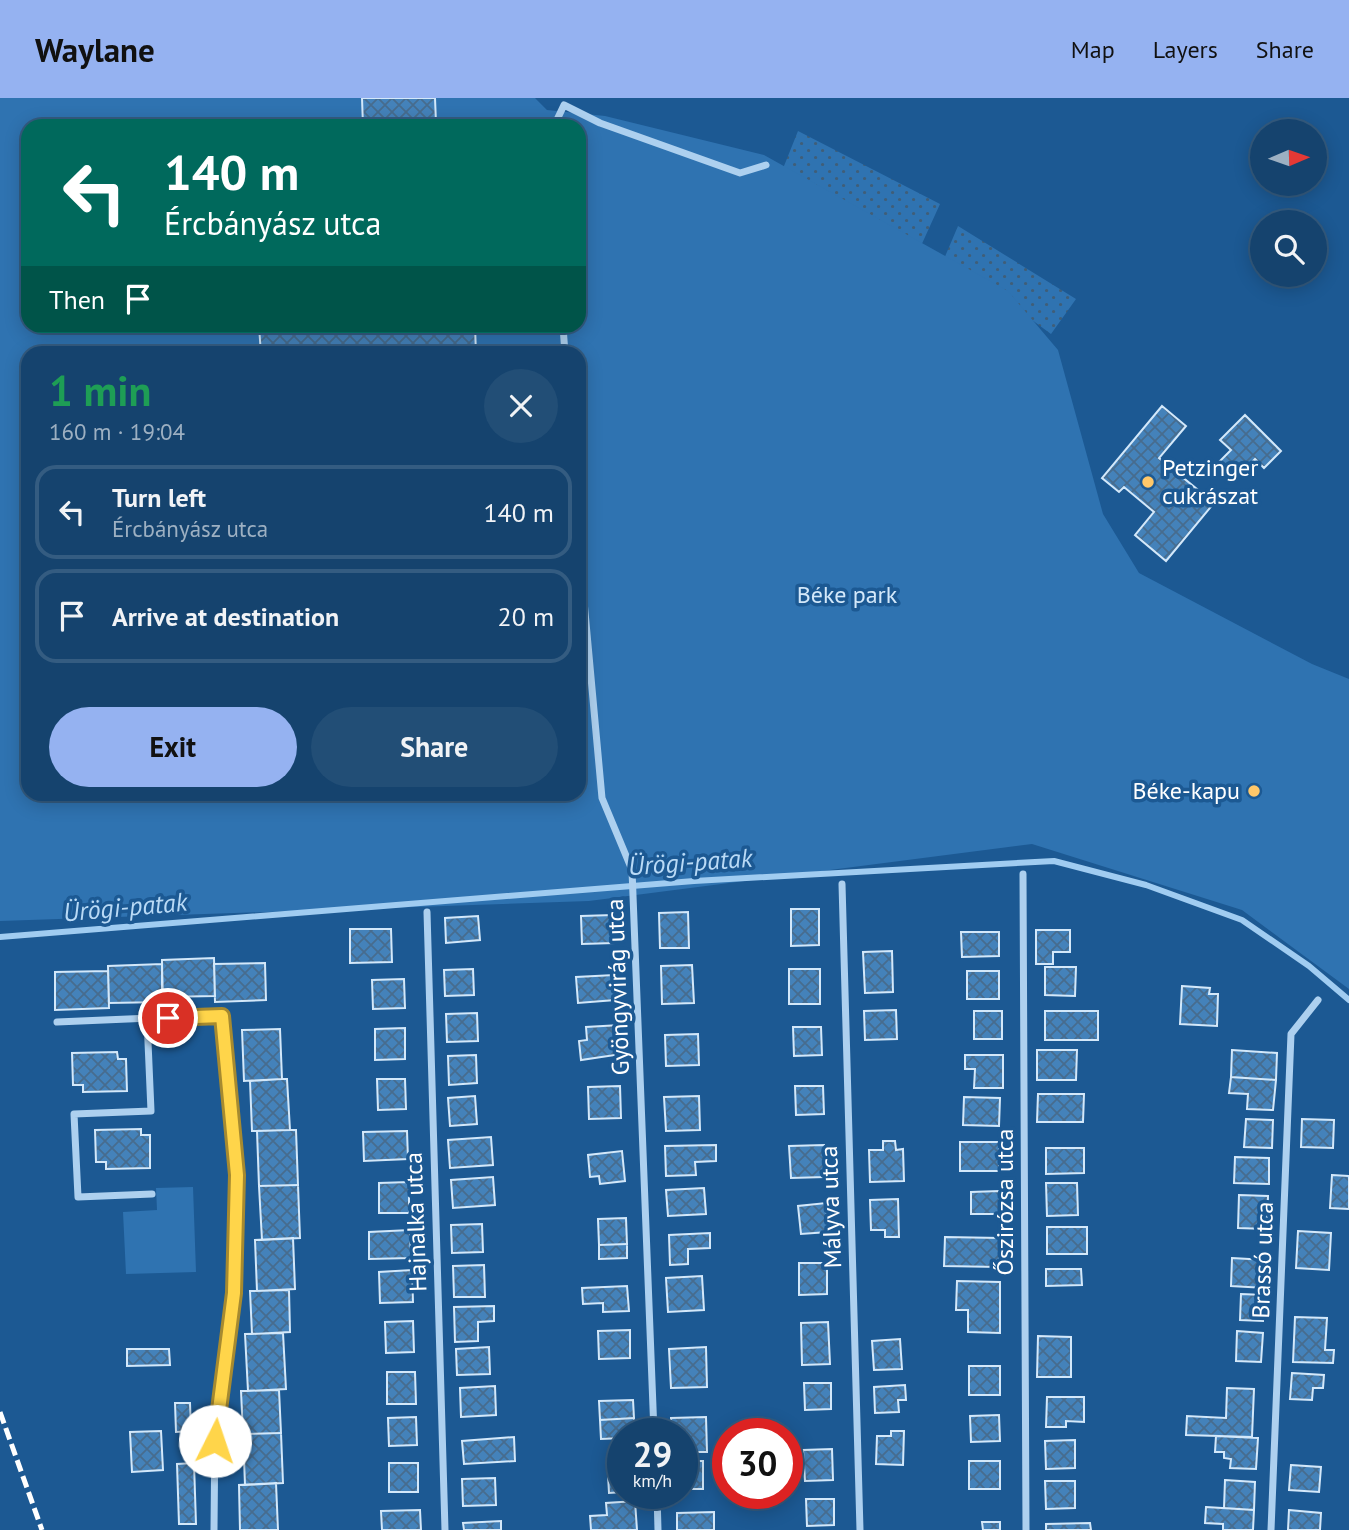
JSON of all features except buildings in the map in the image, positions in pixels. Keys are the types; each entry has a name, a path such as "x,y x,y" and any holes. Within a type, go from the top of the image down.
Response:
{"street":[{"path":"557,119 564,105 600,123 740,173 766,165"},
{"name":"Gyöngyvirág utca","path":"586,643 602,798 632,870 653,1418"},
{"name":"Őszirózsa utca","path":"1023,874 1026,1530"},
{"name":"Mályva utca","path":"842,884 860,1530"},
{"name":"Hajnalka utca","path":"427,912 444,1530"},
{"name":"Brassó utca","path":"1271,1530 1291,1034 1318,1000"},
{"path":"57,1022 222,1016 237,1175 234,1293 215,1423 214,1530"},
{"path":"147,1018 151,1111 74,1114 78,1198 152,1194"},
{"path":"657,1509 658,1530"}],"green space":[{"name":"Béke park","path":"0,98 535,98 547,110 605,116 764,155 1008,291 1058,350 1103,514 1139,573 1312,664 1349,679 1349,989 1242,910 1032,844 589,901 0,921"},
{"path":"798,131 940,204 920,248 782,171"},
{"path":"958,226 1076,299 1051,334 1005,300 941,266"},
{"path":"193,1187 196,1272 126,1274 123,1212 157,1210 156,1188"}],"waterway":[{"name":"Ürögi-patak","path":"0,937 694,881 1054,861 1146,885 1242,920 1309,966 1349,1000"}],"railway":[{"path":"0,1412 42,1530"}],"place":[{"name":"Petzinger cukrászat","path":"1148,482"},
{"name":"Béke-kapu","path":"1254,791"}],"route":[{"path":"168,1018 222,1016 237,1175 234,1293 215,1423 215,1441"}]}
